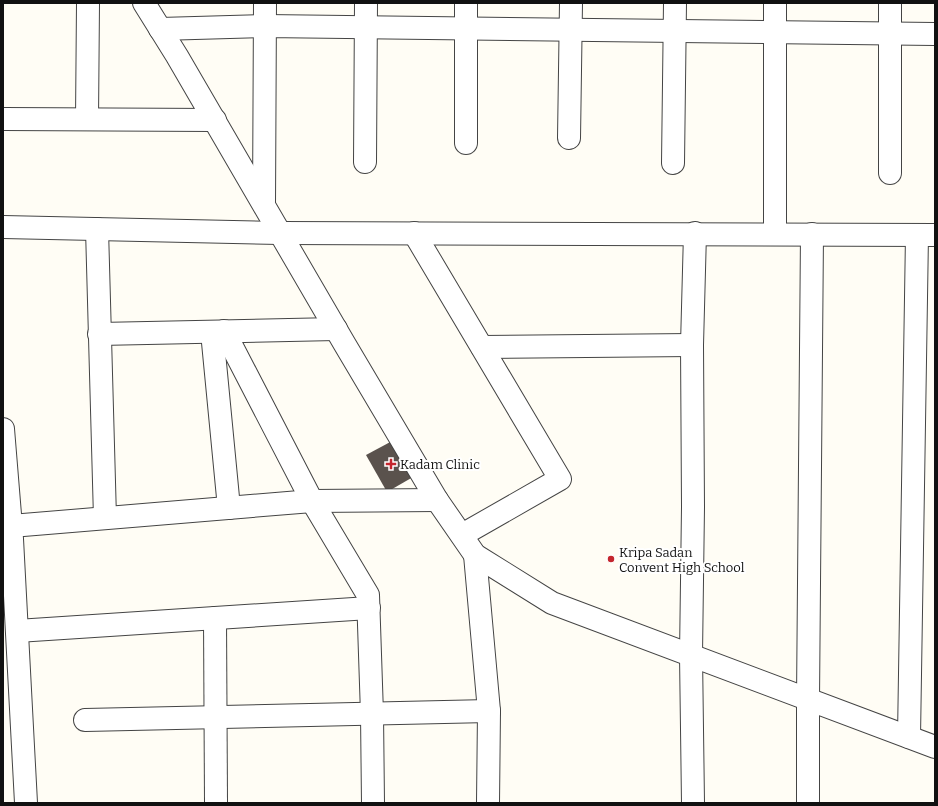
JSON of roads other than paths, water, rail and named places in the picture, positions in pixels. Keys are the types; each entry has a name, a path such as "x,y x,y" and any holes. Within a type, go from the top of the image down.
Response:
{"street":[{"path":"87,119 88,3"},
{"path":"144,3 215,120 336,329 438,500 475,556 489,711 488,803"},
{"path":"264,205 265,3"},
{"path":"366,3 366,162"},
{"path":"466,3 466,143"},
{"path":"569,138 571,3"},
{"path":"673,163 674,3"},
{"path":"775,3 775,234"},
{"path":"890,3 890,173"},
{"path":"160,29 265,26 935,34"},
{"path":"3,119 215,120"},
{"path":"3,227 280,233 695,233 926,235 909,737"},
{"path":"97,229 105,518"},
{"path":"414,233 560,478 462,535"},
{"path":"693,803 691,655 693,508 692,345 695,233"},
{"path":"808,803 812,234"},
{"path":"99,334 336,329"},
{"path":"218,332 312,501 368,595 373,803"},
{"path":"218,332 229,508"},
{"path":"482,347 692,345"},
{"path":"3,429 11,526 17,631 12,687 26,803"},
{"path":"11,526 312,501 438,500"},
{"path":"475,556 552,603 935,747"},
{"path":"17,631 369,608"},
{"path":"215,618 216,803"},
{"path":"85,720 489,711"}],"place":[{"name":"Kadam Clinic","path":"391,464"},
{"name":"Kripa Sadan Convent High School","path":"611,559"}]}
